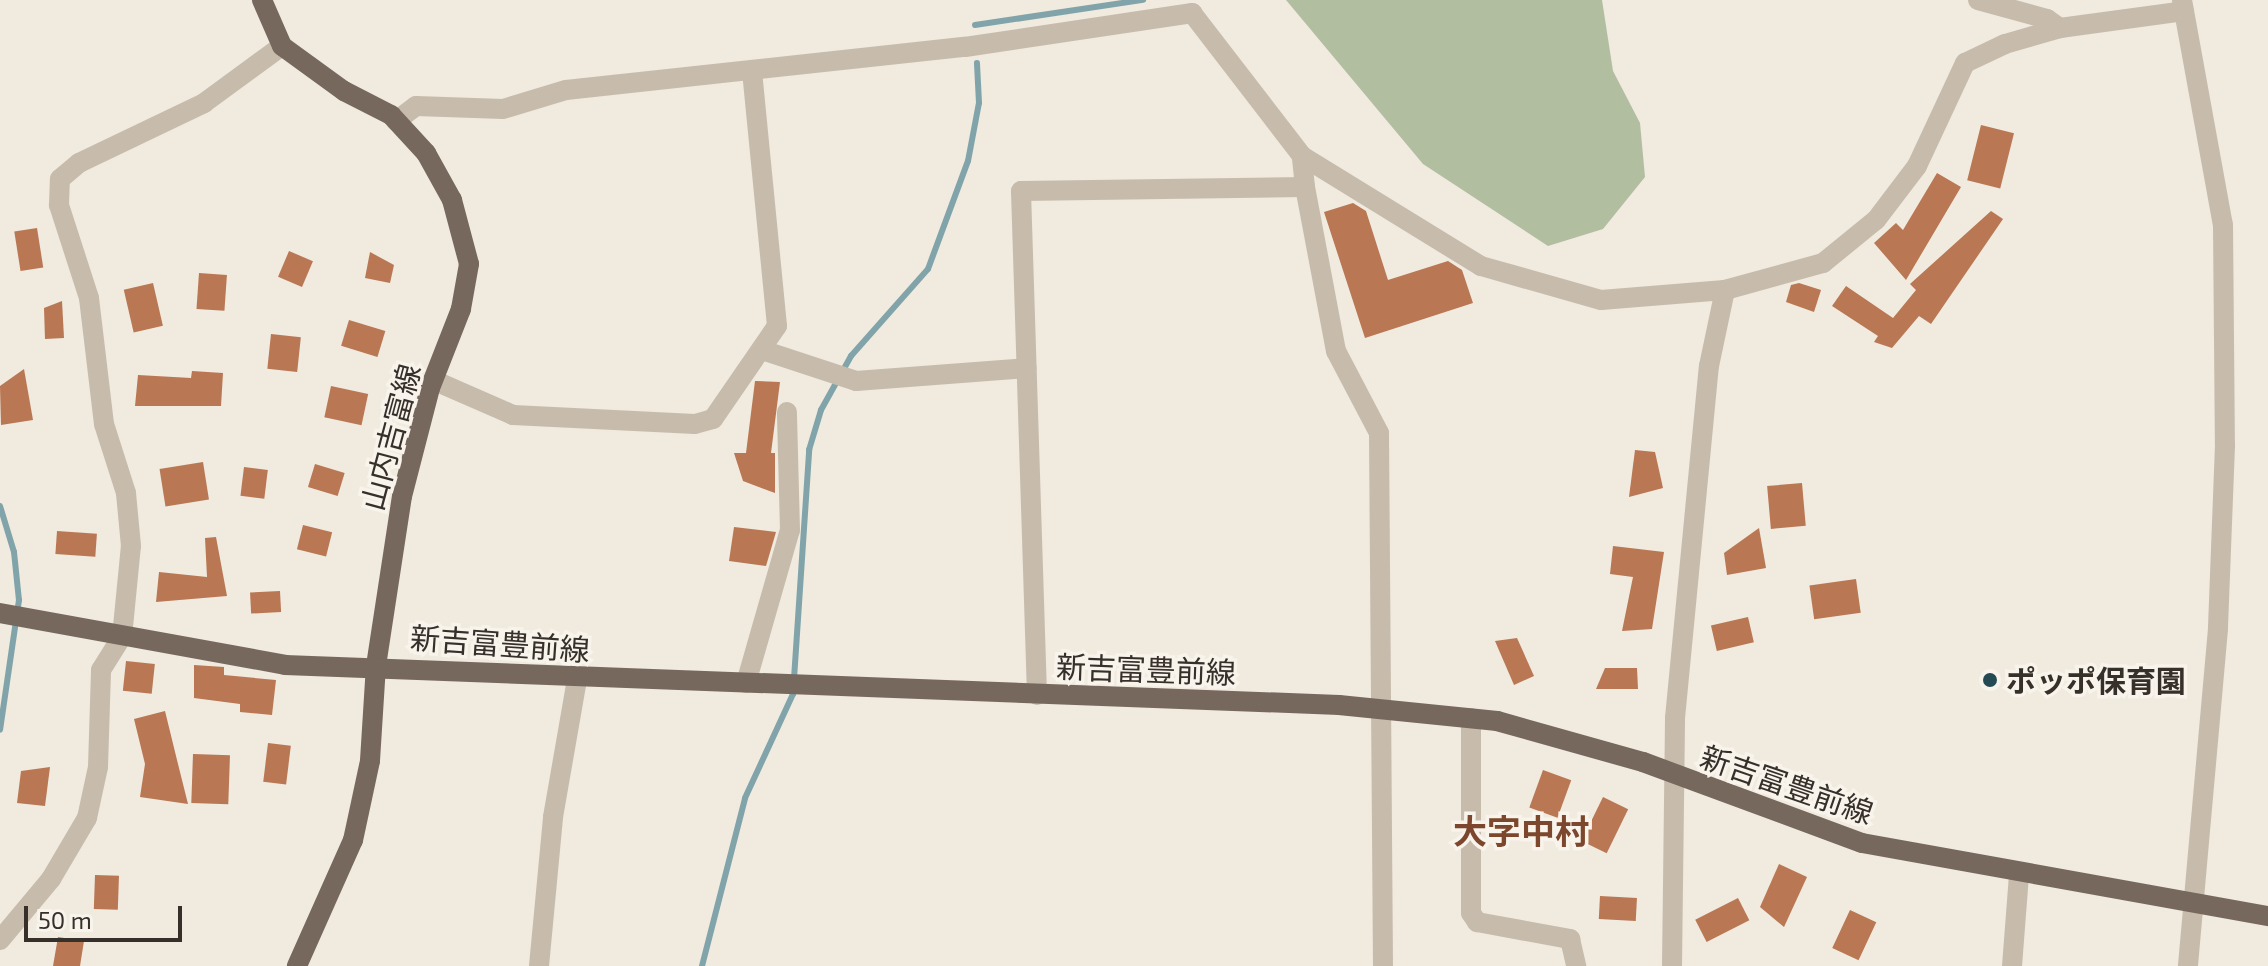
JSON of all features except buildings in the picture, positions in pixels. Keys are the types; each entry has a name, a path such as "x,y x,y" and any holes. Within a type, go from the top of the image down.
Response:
{"main road":[{"path":"262,0 282,46"},
{"name":"山内吉富線","path":"282,46 396,121 426,153 452,200 469,264 461,309 433,380 402,496 376,665 370,761 353,840 297,966"},
{"name":"新吉富豊前線","path":"0,613 285,665 376,665 577,679 1381,709 1471,718 1643,762 1675,777 1862,843 2019,874 2268,916"}],"street":[{"path":"1978,0 2047,19 2060,28"},
{"path":"396,121 416,106 503,109 566,90 965,47 1192,13 1302,156 1481,266 1601,300 1725,290 1823,263 1876,220 1917,166 1965,63 2005,44 2060,28 2183,5 2223,225 2225,430 2218,629 2188,966"},
{"path":"0,940 51,879 87,818 98,767 101,670 122,637 130,514 104,424 89,298 59,205 60,179 79,163 204,103 282,46"},
{"path":"433,380 513,415 695,424 713,419 765,351 777,326 752,70"},
{"path":"1302,156 1336,351 1379,433 1383,966"},
{"path":"1037,695 1021,191 1305,187"},
{"path":"1672,966 1675,777 1685,600 1709,366 1725,290"},
{"path":"765,351 856,381 1027,368"},
{"path":"746,683 790,530 787,412"},
{"path":"539,966 553,817 577,679"},
{"path":"1471,718 1471,913 1477,922 1570,939 1576,966"},
{"path":"2012,966 2019,874"}],"green space":[{"path":"1286,0 1602,0 1613,71 1640,123 1645,177 1603,229 1548,246 1423,164"}],"waterway":[{"path":"975,25 1143,0"},
{"path":"702,966 745,798 793,694 809,450 821,410 851,356 928,269 968,161 979,103 977,63"},
{"path":"0,506 14,552 19,600 0,730"}],"place":[{"name":"ポッポ保育園","path":"1990,680"}],"district":[{"name":"大字中村","path":"1521,831"}]}
